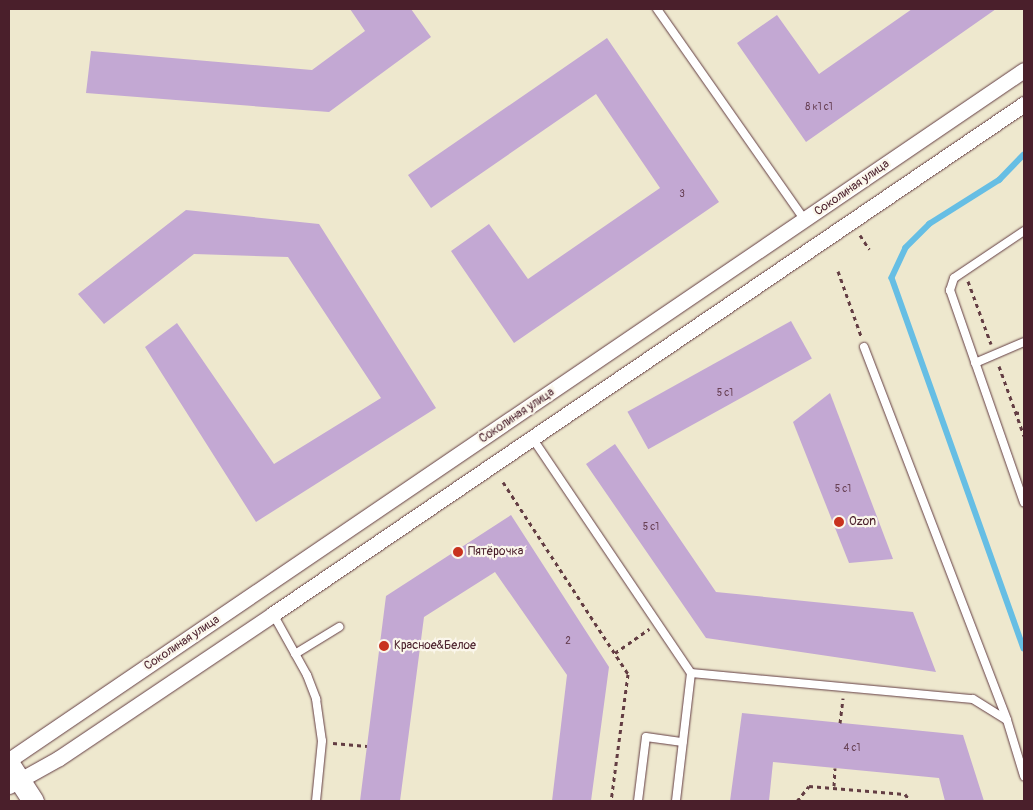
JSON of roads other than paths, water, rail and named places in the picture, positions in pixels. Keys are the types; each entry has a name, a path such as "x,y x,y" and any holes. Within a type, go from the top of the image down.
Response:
{"street":[{"name":"Соколиная улица","path":"9,762 1024,70"},
{"path":"15,784 273,614 533,439 1024,104"},
{"path":"518,416 533,439"},
{"path":"257,593 273,614"},
{"path":"9,762 15,784 33,801"}],"lane":[{"path":"657,9 805,221"},
{"path":"1024,232 954,278 950,290 1024,503"},
{"path":"975,363 1024,342"},
{"path":"864,347 1007,720 1024,776"},
{"path":"533,439 692,673 676,801"},
{"path":"273,614 316,698 322,741 316,801"},
{"path":"295,654 340,627"},
{"path":"692,673 973,699 1007,720"},
{"path":"638,801 646,737 683,742"}],"waterway":[{"path":"1024,155 1000,180 930,224 906,248 892,278 1024,648"}],"place":[{"name":"Ozon","path":"839,522"},
{"name":"Пятёрочка","path":"458,552"},
{"name":"Красное&Белое","path":"384,646"}]}
